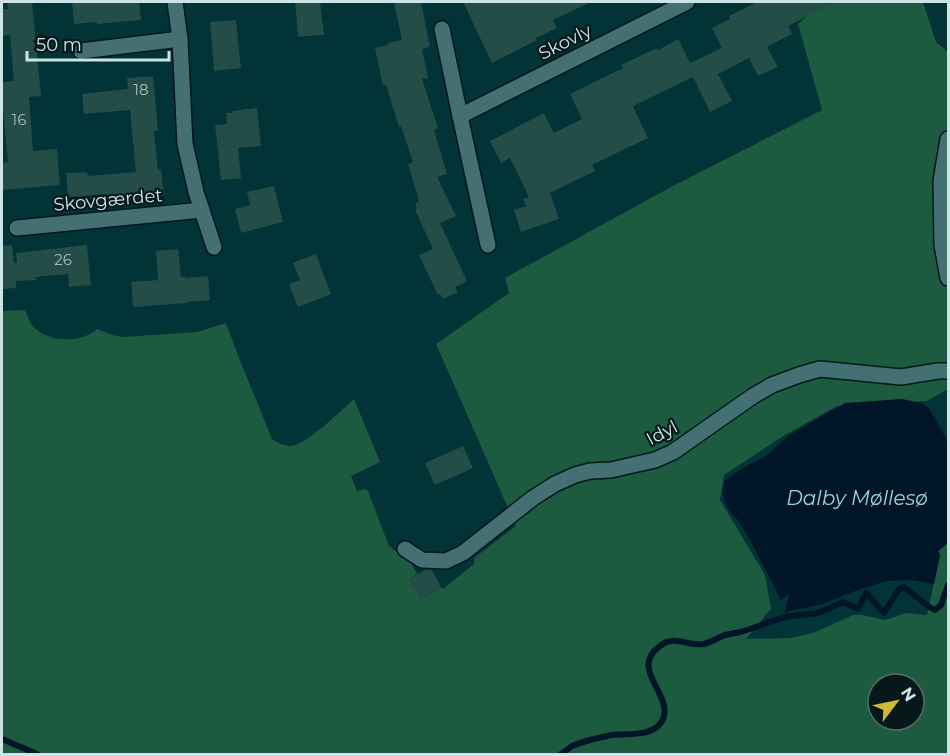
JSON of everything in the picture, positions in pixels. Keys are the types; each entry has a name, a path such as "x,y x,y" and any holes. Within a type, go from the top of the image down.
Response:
{"street":[{"path":"175,2 180,39 185,144 214,247"},
{"name":"Skovly","path":"460,116 687,2"},
{"path":"442,29 488,245"},
{"path":"81,51 180,39"},
{"path":"948,139 941,181 942,245 948,278"},
{"name":"Skovgærdet","path":"17,228 202,210"},
{"name":"Idyl","path":"405,549 422,560 446,561 463,553 533,498 555,484 591,471 611,470 656,460 673,452 763,390 799,375 820,369 901,377 948,371"}],"green space":[{"path":"823,2 923,2 936,42 948,52 948,389 927,401 837,406 785,435 724,475 720,500 765,575 771,609 746,639 790,638 813,633 853,615 885,620 906,613 927,615 940,555 938,551 948,543 948,754 2,754 2,311 25,310 31,324 37,330 45,335 63,339 82,337 97,329 123,337 197,332 226,323 272,439 280,444 290,446 305,440 354,399 380,462 351,476 357,491 365,489 368,491 389,546 412,564 417,574 409,579 421,599 441,587 443,589 474,564 474,558 516,526 436,344 509,293 505,278 671,187 822,110 798,24"}],"water":[{"name":"Dalby Møllesø","path":"902,399 921,403 929,408 948,442 948,543 938,551 940,555 934,584 911,580 887,581 823,604 785,612 789,594 781,600 749,538 728,509 722,494 725,480 766,456 788,436 845,403"}],"building":[{"path":"7,2 32,2 41,96 29,97 33,151 57,149 60,185 2,190 2,163 8,162 2,109 2,82 14,81 10,35 2,36 2,9 8,9"},
{"path":"72,2 139,2 141,20 74,24"},
{"path":"295,2 320,2 324,35 298,37"},
{"path":"394,2 421,2 430,47 422,49 428,78 422,79 438,128 434,130 447,174 437,177 456,216 440,223 467,281 455,287 458,292 443,299 440,294 438,295 419,255 433,249 415,210 417,208 415,204 419,201 408,164 413,162 386,85 383,86 375,48 402,40"},
{"path":"463,2 591,2 553,20 557,28 492,63"},
{"path":"757,2 835,2 788,26 792,34 767,47 778,67 758,76 749,58 718,74 732,101 710,112 693,77 633,106 648,138 592,165 595,171 550,193 559,219 521,232 514,210 526,206 523,199 529,197 510,158 501,163 490,141 544,113 554,133 582,119 570,94 623,68 621,65 678,39 690,63 722,48 712,28 730,19 729,16"},
{"path":"236,20 241,68 214,71 210,22"},
{"path":"153,76 158,131 154,131 158,170 161,169 164,195 108,201 107,194 68,197 66,173 87,172 88,176 136,172 130,110 84,114 82,94 128,89 127,78"},
{"path":"257,108 261,146 238,148 241,178 221,180 215,125 227,124 226,113"},
{"path":"274,186 283,222 241,233 235,209 250,205 247,192"},
{"path":"12,245 14,263 17,262 16,253 87,245 91,285 69,287 68,274 16,281 16,288 2,289 2,246"},
{"path":"178,249 181,277 208,276 210,300 133,307 131,282 158,280 156,251"},
{"path":"316,254 331,294 298,307 289,284 300,280 293,263"},
{"path":"463,446 473,468 435,485 425,463"},
{"path":"425,570 432,570 441,587 421,599 409,579"}],"waterway":[{"path":"561,754 581,743 612,735 644,733 660,724 664,714 664,704 648,665 651,655 666,643 677,641 704,644 725,635 781,618 817,613 843,602 858,609 866,593 884,613 899,589 904,587 935,610 941,605 948,585"},
{"path":"2,739 37,754"}]}
